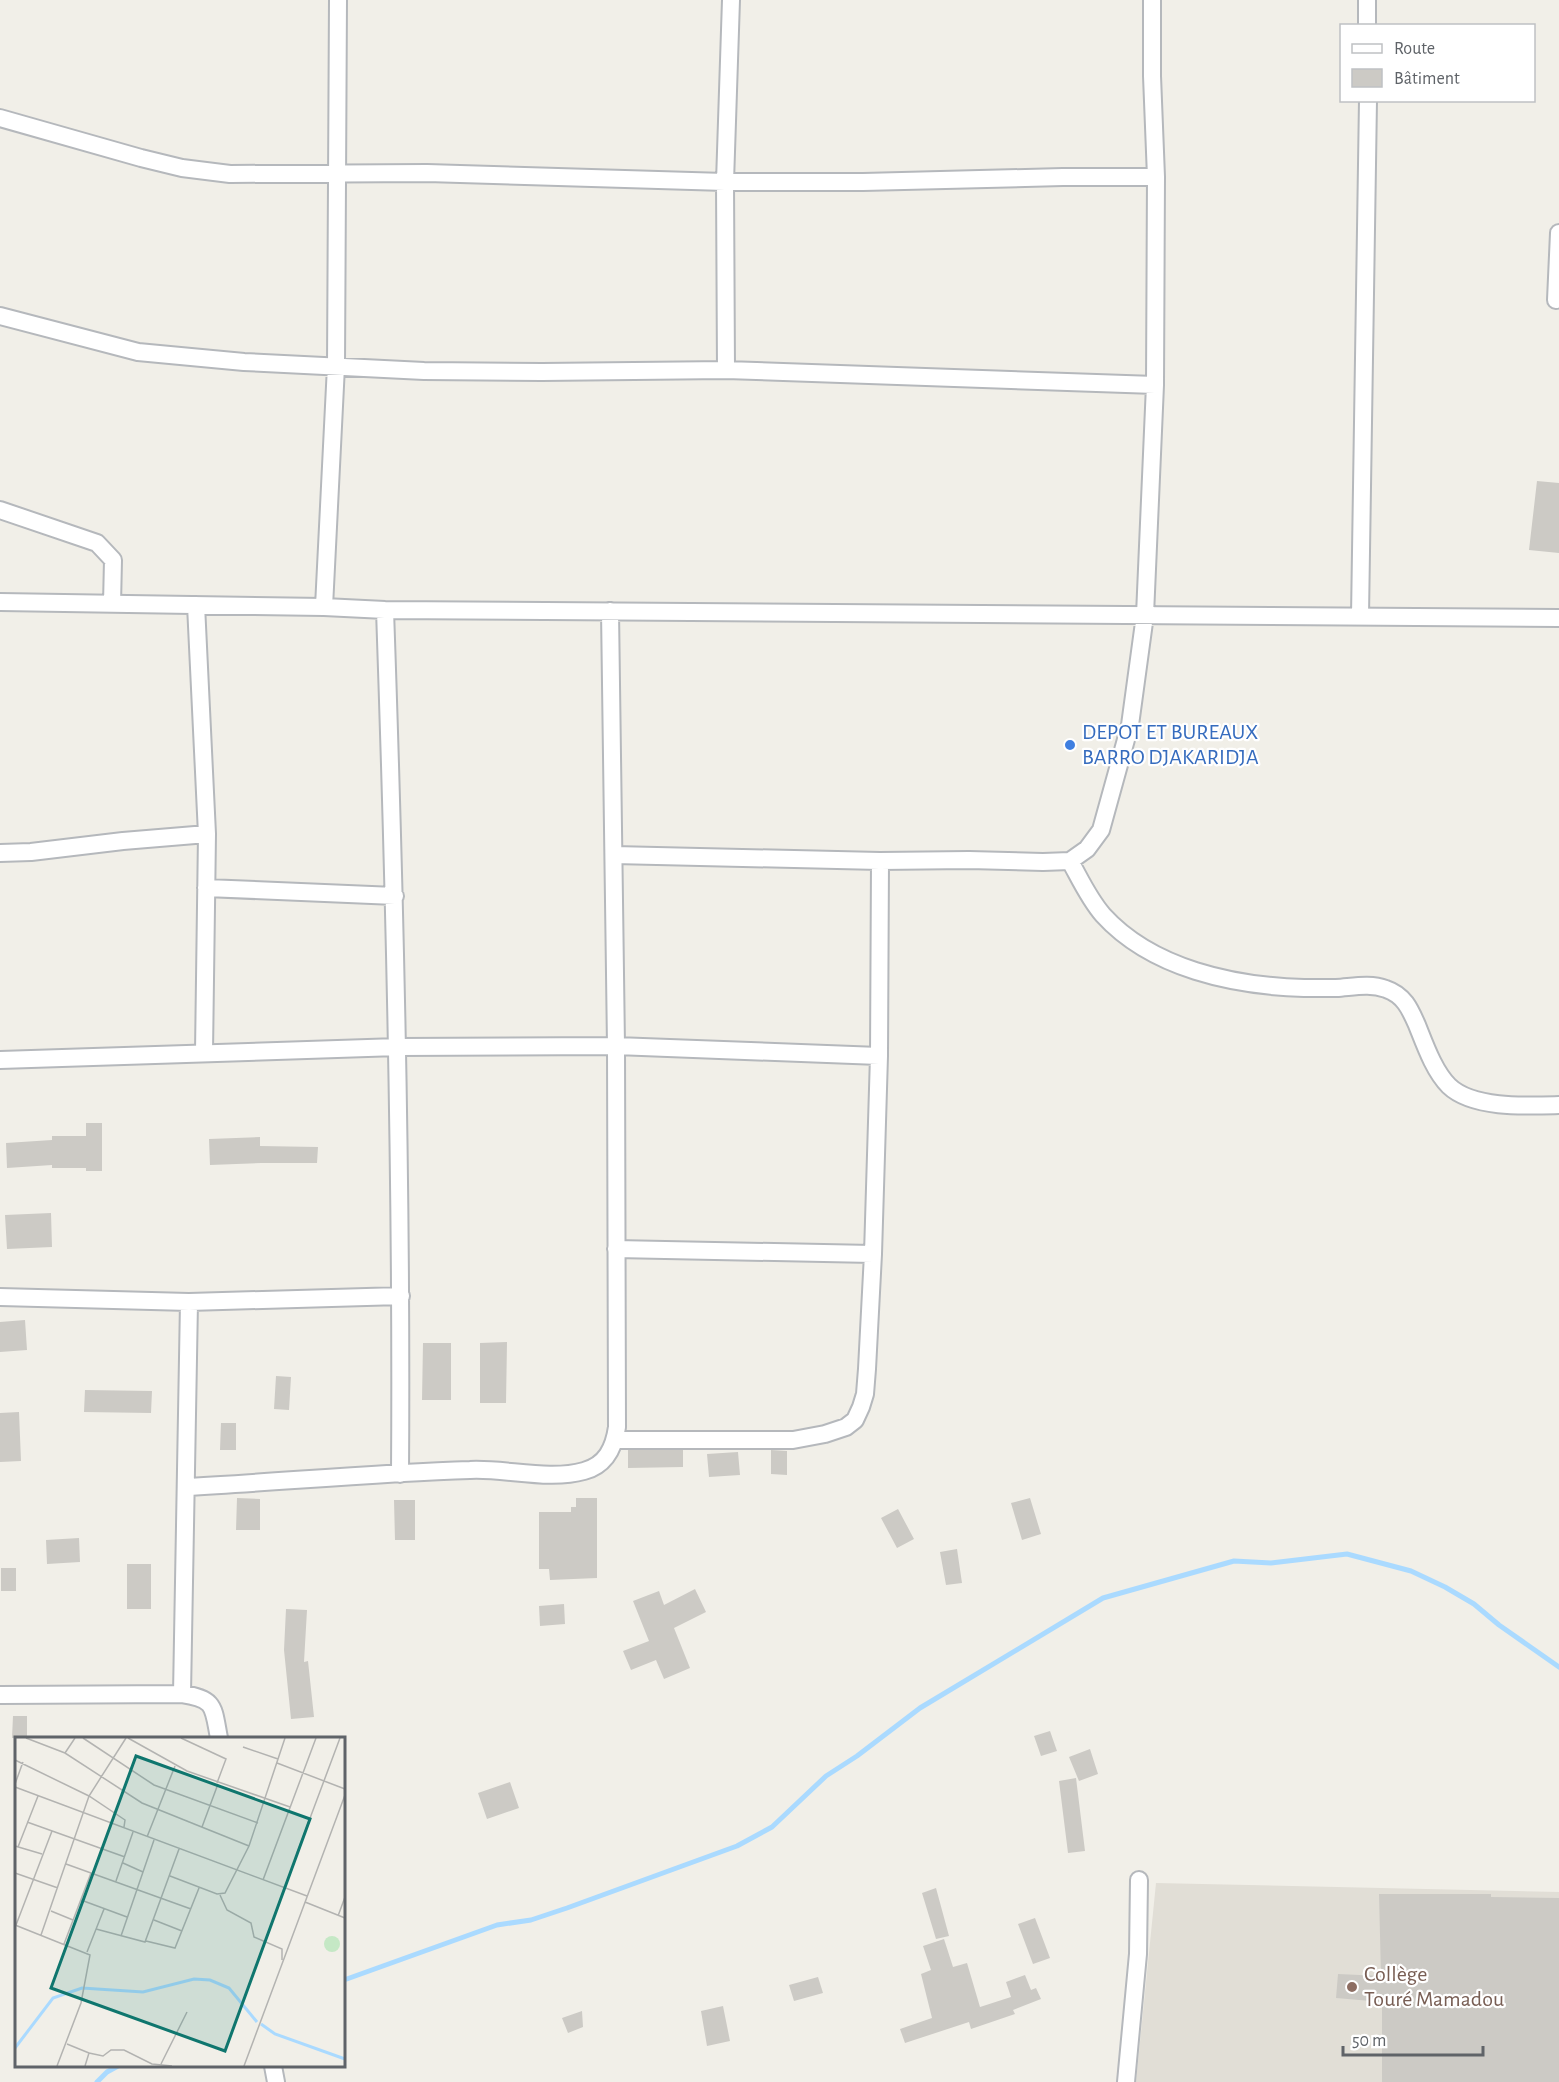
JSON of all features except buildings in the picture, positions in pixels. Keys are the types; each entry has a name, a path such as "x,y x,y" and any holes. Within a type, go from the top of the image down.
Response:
{"street":[{"path":"324,607 336,366 338,0"},
{"path":"726,370 725,182 731,0"},
{"path":"614,855 880,861 1070,861 1087,849 1101,830 1130,725 1145,615 1155,385 1156,177 1152,0"},
{"path":"1367,0 1367,24"},
{"path":"1360,616 1368,102"},
{"path":"0,118 182,168 230,174 427,173 725,182 1156,177"},
{"path":"1556,300 1559,232"},
{"path":"0,316 138,352 244,362 424,370 542,372 726,370 1155,385"},
{"path":"0,510 97,543 113,560 112,604"},
{"path":"0,602 385,610 1559,618"},
{"path":"196,605 207,834 204,1052"},
{"path":"385,610 398,1047 401,1296 400,1474"},
{"path":"186,1487 473,1470 560,1474 582,1472 606,1459 615,1440 617,1427 616,1047 609,611"},
{"path":"0,853 31,852 207,834"},
{"path":"615,1440 793,1440 825,1434 855,1420 865,1394 873,1254 879,1056 880,861"},
{"path":"1070,861 1103,914 1128,936 1168,961 1212,975 1252,984 1302,988 1372,985 1386,989 1404,1000 1437,1069 1448,1085 1460,1094 1503,1104 1559,1105"},
{"path":"206,888 395,896"},
{"path":"0,1060 398,1047 616,1047 879,1056"},
{"path":"616,1249 873,1254"},
{"path":"0,1297 189,1302 401,1296"},
{"path":"182,1695 189,1302"},
{"path":"0,1695 182,1695 200,1697 210,1705 219,1737"},
{"path":"1126,2082 1138,1954 1139,1880"},
{"path":"273,2067 276,2082"}],"shaded area":[{"name":"Collège Touré Mamadou","path":"1156,1883 1559,1892 1559,2082 1136,2082"}],"waterway":[{"path":"345,1980 497,1925 531,1920 567,1908 737,1846 772,1827 826,1776 857,1756 920,1708 1103,1598 1234,1561 1271,1563 1347,1554 1411,1571 1474,1604 1499,1625 1559,1667"},
{"path":"97,2082 116,2067"}],"place":[{"name":"DEPOT ET BUREAUX BARRO DJAKARIDJA","path":"1070,745"},
{"name":"Collège Touré Mamadou","path":"1352,1987"}]}
